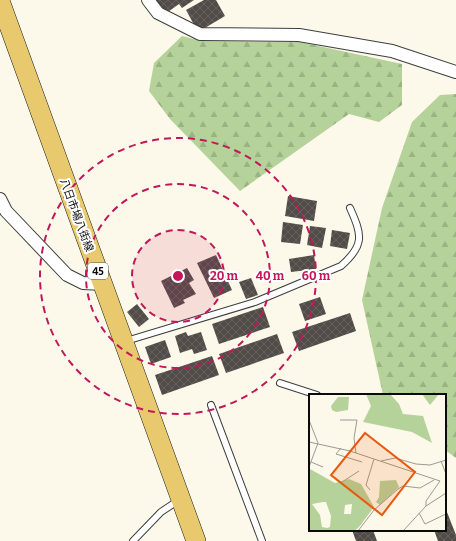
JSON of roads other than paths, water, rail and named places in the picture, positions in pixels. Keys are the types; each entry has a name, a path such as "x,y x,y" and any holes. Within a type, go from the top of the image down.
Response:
{"main road":[{"name":"八日市場八街線","path":"0,1 196,541"}],"street":[{"path":"148,0 158,13 200,34 299,35 392,51 456,72"},
{"path":"0,199 6,211 67,275 83,283 103,284"}],"lane":[{"path":"123,341 255,302 341,266 351,257 359,242 358,228 350,208"},
{"path":"280,383 314,394"},
{"path":"211,405 262,541"},
{"path":"133,541 161,512 181,499"}]}
